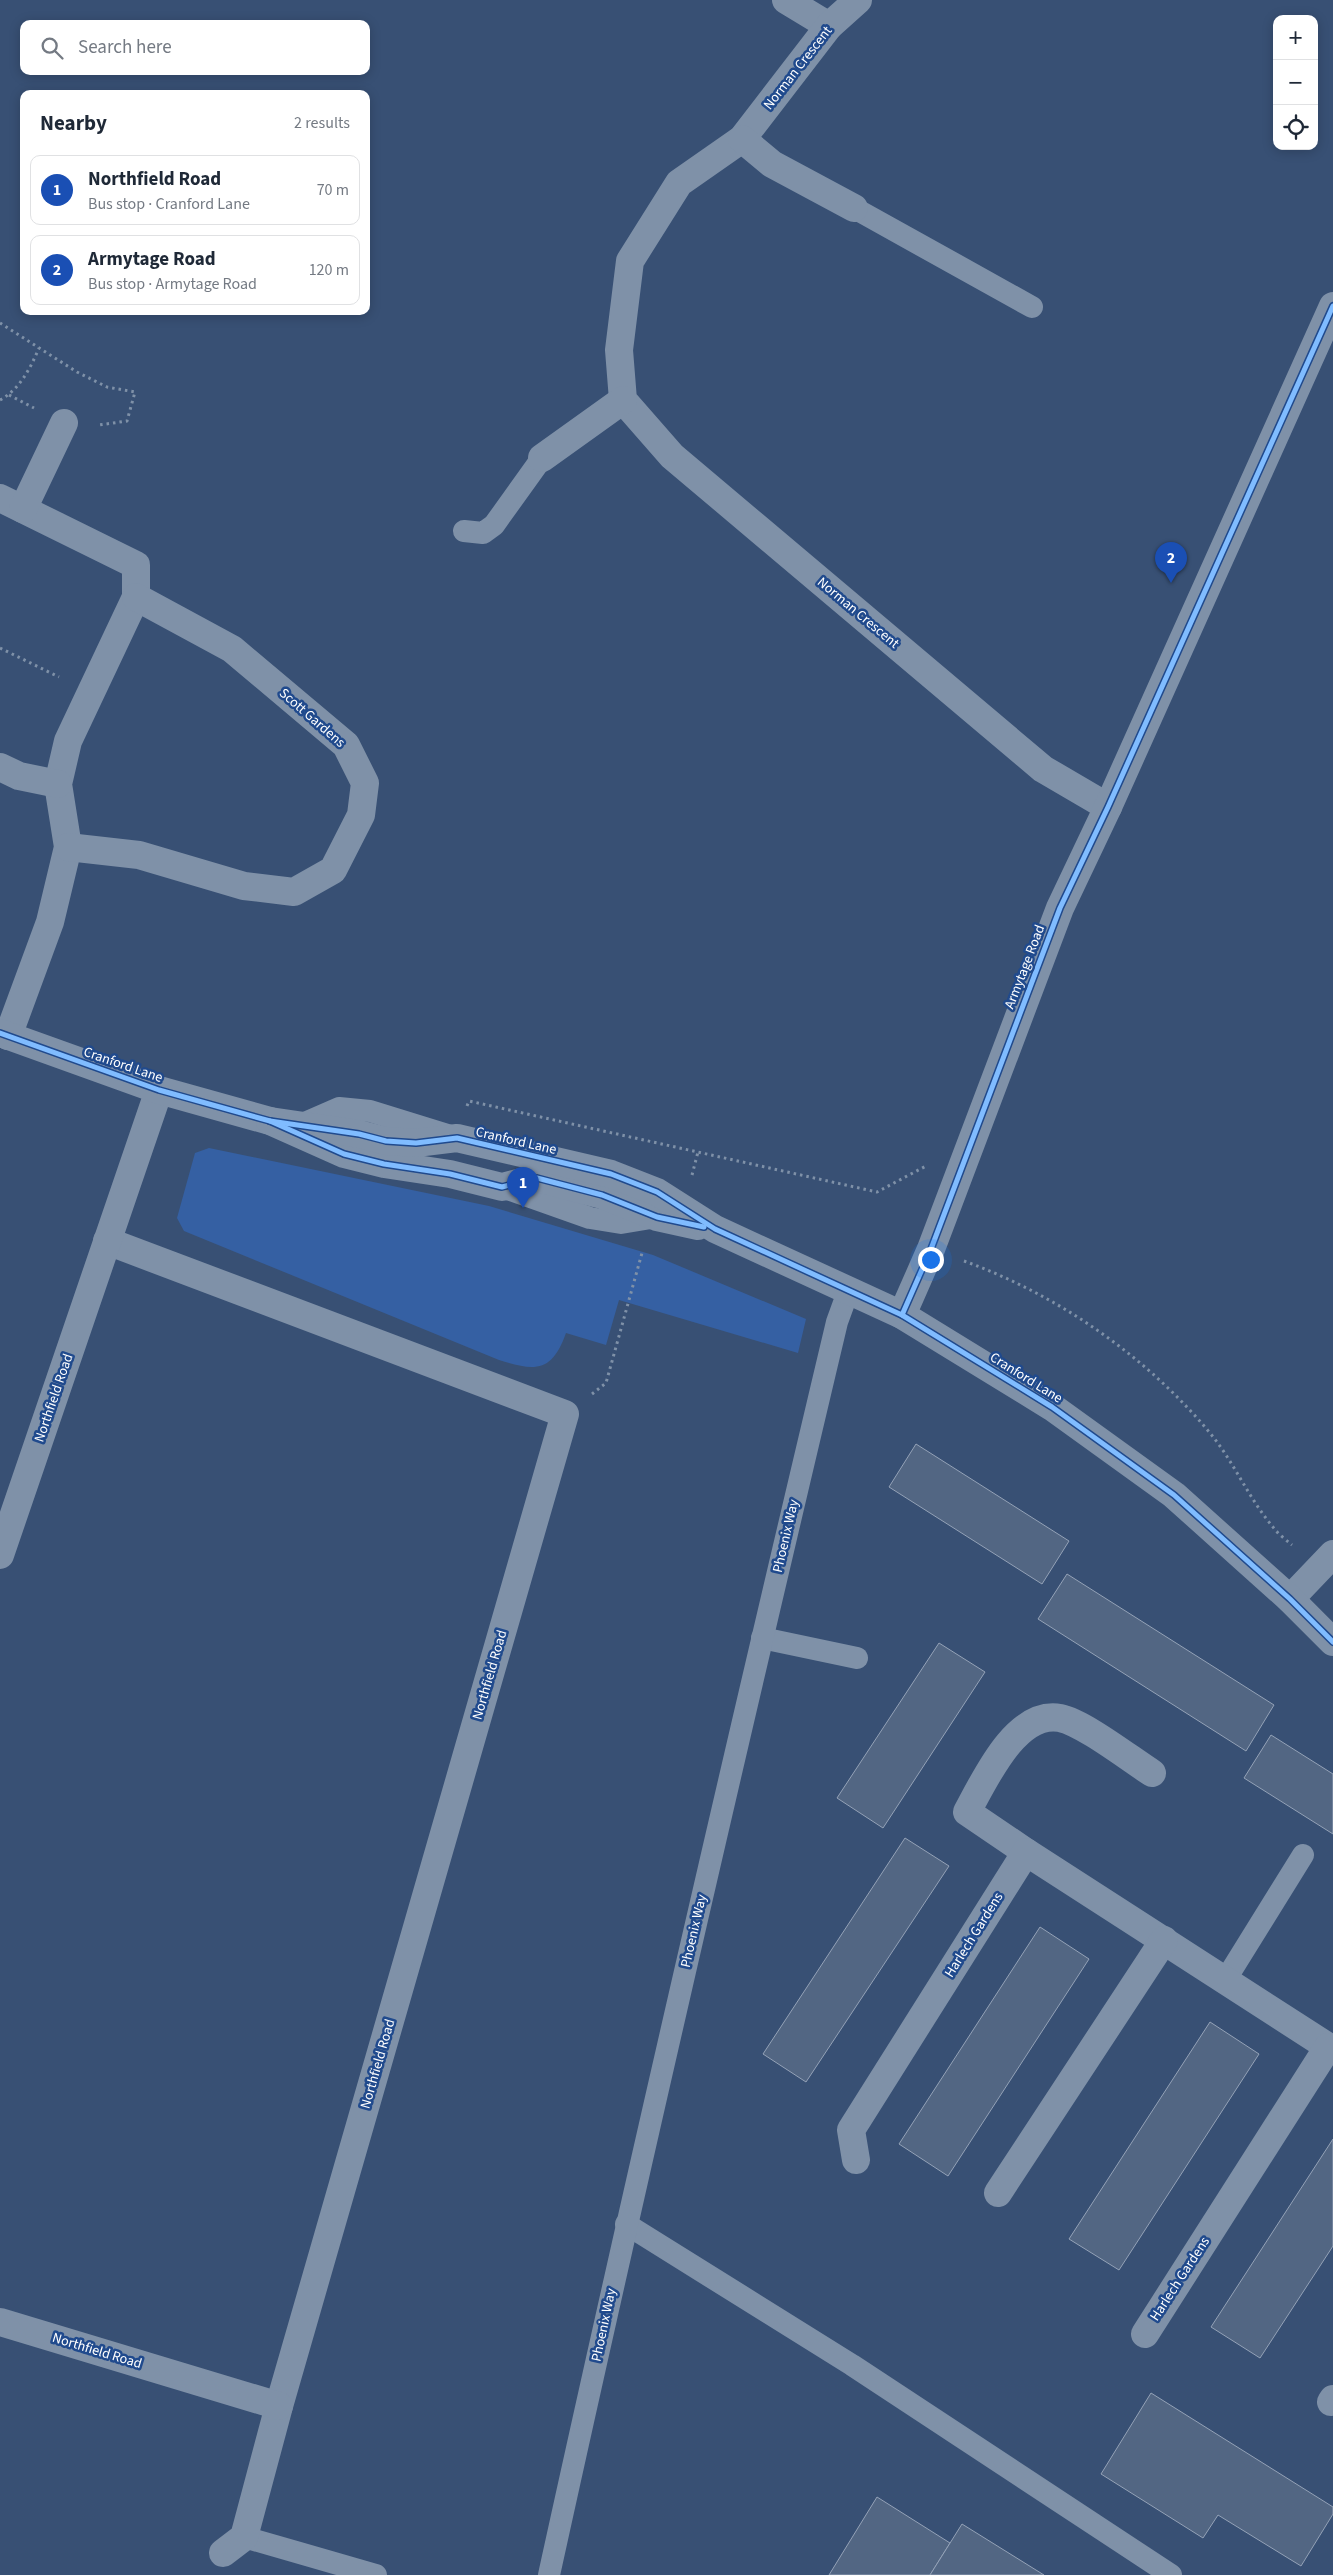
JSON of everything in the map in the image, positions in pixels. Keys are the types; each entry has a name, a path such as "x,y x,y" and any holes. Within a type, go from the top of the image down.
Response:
{"street":[{"path":"786,0 829,26"},
{"name":"Norman Crescent","path":"858,0 829,26 742,139 679,183 630,261 619,350 623,400 672,456 1035,762 1108,807"},
{"path":"742,139 772,164 854,208"},
{"name":"Armytage Road","path":"902,1315 931,1249 1060,908 1108,807 1333,306"},
{"path":"542,458 623,400"},
{"path":"4,1034 50,922 68,847 58,784 68,741 136,597 136,566 11,503 64,423"},
{"name":"Scott Gardens","path":"68,847 139,855 244,886 294,892 333,870 361,815 364,783 346,745 232,649 136,597"},
{"path":"0,766 19,776 58,784"},
{"name":"Cranford Lane","path":"4,1034 159,1090 270,1122 344,1154 384,1164 450,1174 502,1187 537,1178 602,1195 657,1217 715,1229"},
{"name":"Northfield Road","path":"0,1555 159,1090"},
{"name":"Cranford Lane","path":"270,1122 300,1125 359,1134 386,1141 416,1144 457,1138 611,1174 657,1192 715,1229 902,1315 1052,1407 1174,1495 1290,1599 1333,1642"},
{"path":"107,1241 565,1414"},
{"name":"Northfield Road","path":"244,2537 279,2406 565,1414"},
{"path":"1290,1599 1326,1561"},
{"path":"1026,1852 967,1812 986,1777 1015,1735 1040,1718 1061,1718 1082,1728 1152,1773"},
{"name":"Harlech Gardens","path":"856,2160 850,2130 1026,1852 1331,2048 1144,2334"},
{"path":"998,2193 1164,1940"},
{"name":"Northfield Road","path":"0,2322 279,2406"},
{"path":"223,2553 244,2537"}],"lane":[{"path":"854,208 1032,307"},
{"path":"464,531 482,533 494,525 542,458"},
{"name":"Phoenix Way","path":"549,2575 626,2224 762,1638 836,1322 849,1289"},
{"path":"762,1638 857,1658"},
{"path":"1226,1979 1303,1855"},
{"path":"626,2224 852,2364 1171,2575"},
{"path":"244,2537 376,2575"}],"path":[{"path":"0,323 78,372 107,386 135,392 128,421"},
{"path":"0,400 9,395 29,371 39,348"},
{"path":"0,654 1,648 91,692"},
{"path":"457,1138 469,1101 877,1192 922,1167 964,1162"},
{"path":"565,1414 606,1383 640,1257 657,1217"},
{"path":"931,1249 996,1272 1092,1326 1128,1353 1170,1390 1211,1434 1273,1528 1326,1561"}],"shaded area":[{"path":"209,1148 489,1206 653,1255 806,1319 798,1353 619,1300 606,1345 566,1333 555,1355 541,1366 523,1366 499,1360 184,1231 177,1218 195,1153"}],"building":[{"path":"916,1444 1069,1541 1042,1584 889,1487"},
{"path":"1067,1574 1274,1705 1246,1751 1038,1619"},
{"path":"939,1643 985,1672 883,1828 837,1798"},
{"path":"1271,1735 1333,1774 1333,1834 1244,1778"},
{"path":"905,1838 949,1866 806,2082 763,2054"},
{"path":"1040,1927 1089,1959 948,2176 899,2144"},
{"path":"1210,2022 1259,2054 1119,2270 1069,2239"},
{"path":"1333,2139 1333,2246 1260,2358 1211,2327"},
{"path":"1151,2393 1333,2507 1333,2514 1301,2566 1218,2515 1203,2538 1101,2474"},
{"path":"877,2497 950,2543 930,2575 829,2575"},
{"path":"962,2524 1044,2575 930,2575"}],"cycle path":[{"path":"902,1315 931,1249 1060,908 1108,807 1333,306"},
{"path":"0,1033 159,1090 270,1121 344,1154 384,1164 450,1174 502,1187 537,1178 602,1195 657,1217 704,1227"},
{"path":"270,1121 359,1134 386,1141 416,1143 457,1138 611,1174 657,1192 715,1229 902,1315 1052,1407 1174,1495 1290,1599 1333,1642"}],"place":[{"name":"Armytage Road","path":"1171,583"},
{"name":"Northfield Road","path":"523,1208"}]}
